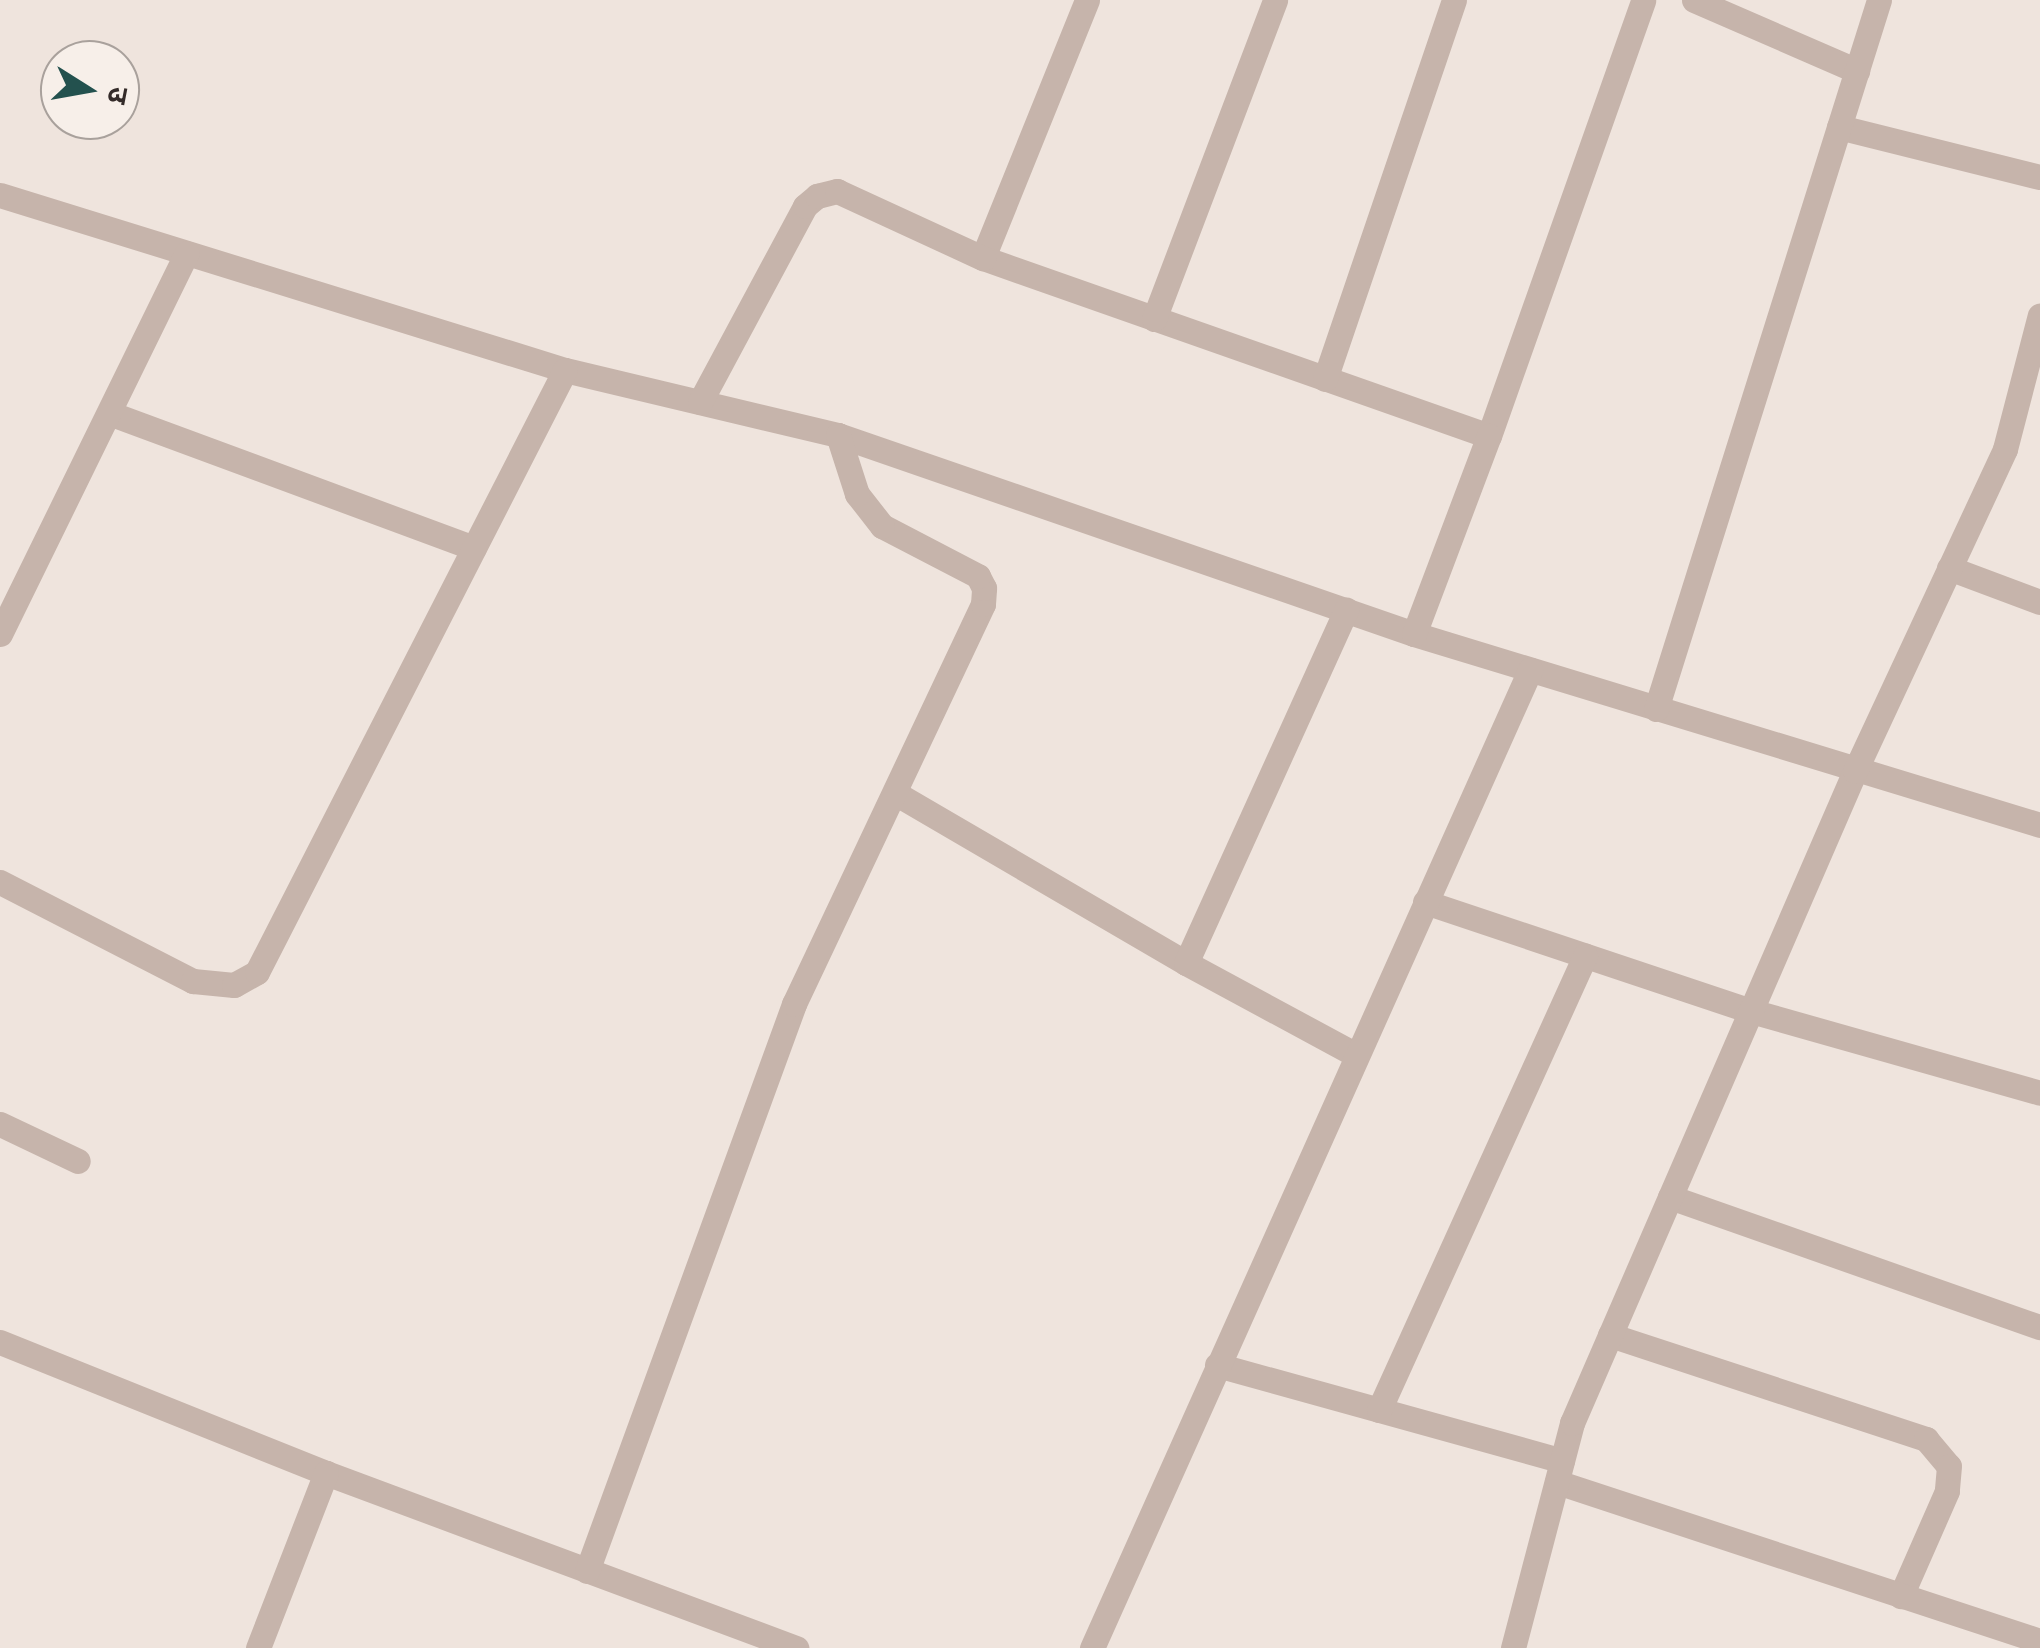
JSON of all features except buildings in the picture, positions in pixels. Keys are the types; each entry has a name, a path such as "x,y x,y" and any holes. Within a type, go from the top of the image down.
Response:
{"street":[{"path":"984,258 1087,0"},
{"path":"1154,318 1275,0"},
{"path":"1325,379 1454,0"},
{"path":"1414,634 1489,436 1643,0"},
{"path":"1694,0 1857,71"},
{"path":"1656,709 1879,0"},
{"path":"1839,127 2040,177"},
{"path":"700,402 805,206 818,196 837,191 984,258 1489,436"},
{"path":"0,195 565,370 838,435 1414,634 2040,825"},
{"path":"0,634 187,253"},
{"path":"1513,1648 1572,1423 1855,771 2004,448 2040,315"},
{"path":"0,882 193,982 234,986 257,972 565,370"},
{"path":"108,412 474,548"},
{"path":"587,1570 794,1004 980,617 984,588 978,576 882,526 857,494 838,435"},
{"path":"1949,568 2040,602"},
{"path":"1186,963 1346,610"},
{"path":"1092,1648 1530,670"},
{"path":"895,793 1186,963 1356,1055"},
{"path":"1426,902 1751,1011 2040,1093"},
{"path":"1379,1410 1585,955"},
{"path":"0,1124 78,1161"},
{"path":"1670,1197 2040,1327"},
{"path":"1610,1335 1926,1439 1949,1466 1947,1491 1901,1596"},
{"path":"0,1342 326,1474 796,1648"},
{"path":"1217,1365 1379,1410 1901,1596 2040,1641"},
{"path":"258,1648 326,1474"}]}
